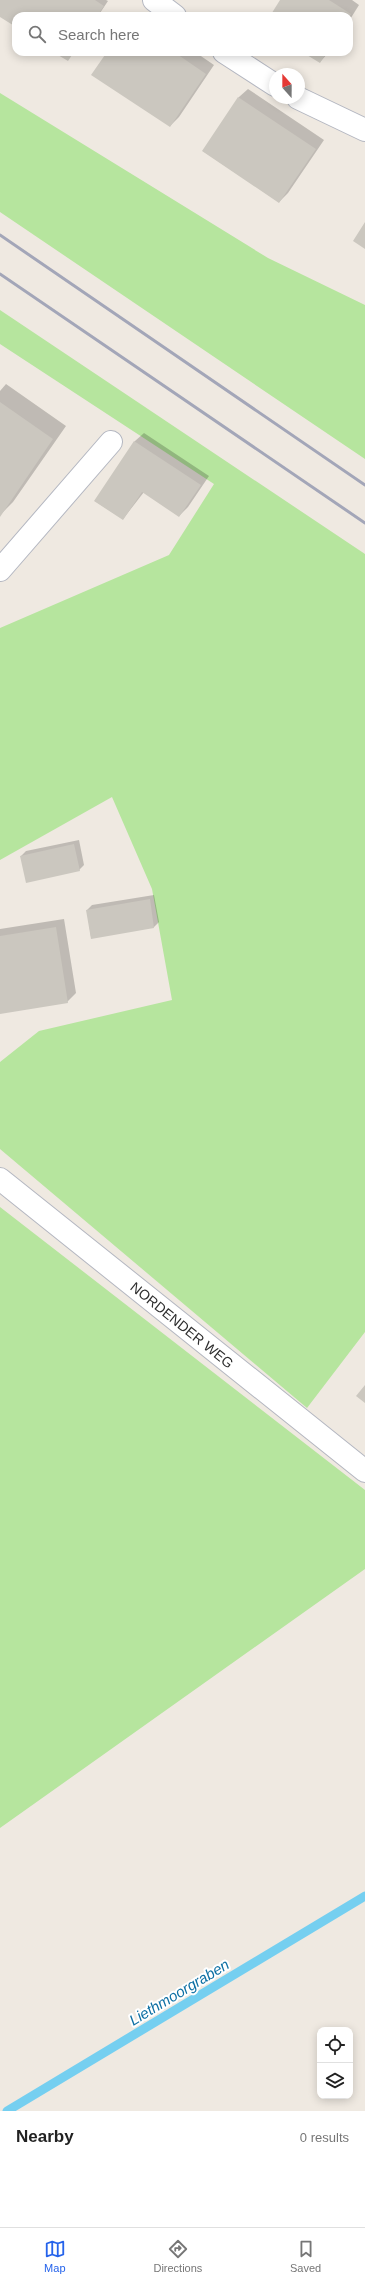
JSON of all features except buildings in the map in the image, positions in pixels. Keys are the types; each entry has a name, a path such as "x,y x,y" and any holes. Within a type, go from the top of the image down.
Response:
{"street":[{"path":"154,0 170,12"},
{"path":"230,56 269,80"},
{"path":"305,101 365,130"},
{"path":"0,570 111,442"},
{"name":"NORDENDER WEG","path":"0,1179 365,1471"}],"green space":[{"path":"0,93 268,258 365,305 365,459 0,212"},
{"path":"0,310 365,554 365,1332 307,1408 0,1149 0,1062 39,1031 172,1000 152,889 112,797 0,860 0,628 169,555 214,484 0,344"},
{"path":"0,1207 365,1490 365,1569 0,1828"}],"waterway":[{"name":"Liethmoorgraben","path":"7,2111 365,1896"}],"railway":[{"path":"0,235 365,485"},
{"path":"0,274 365,523"}]}
